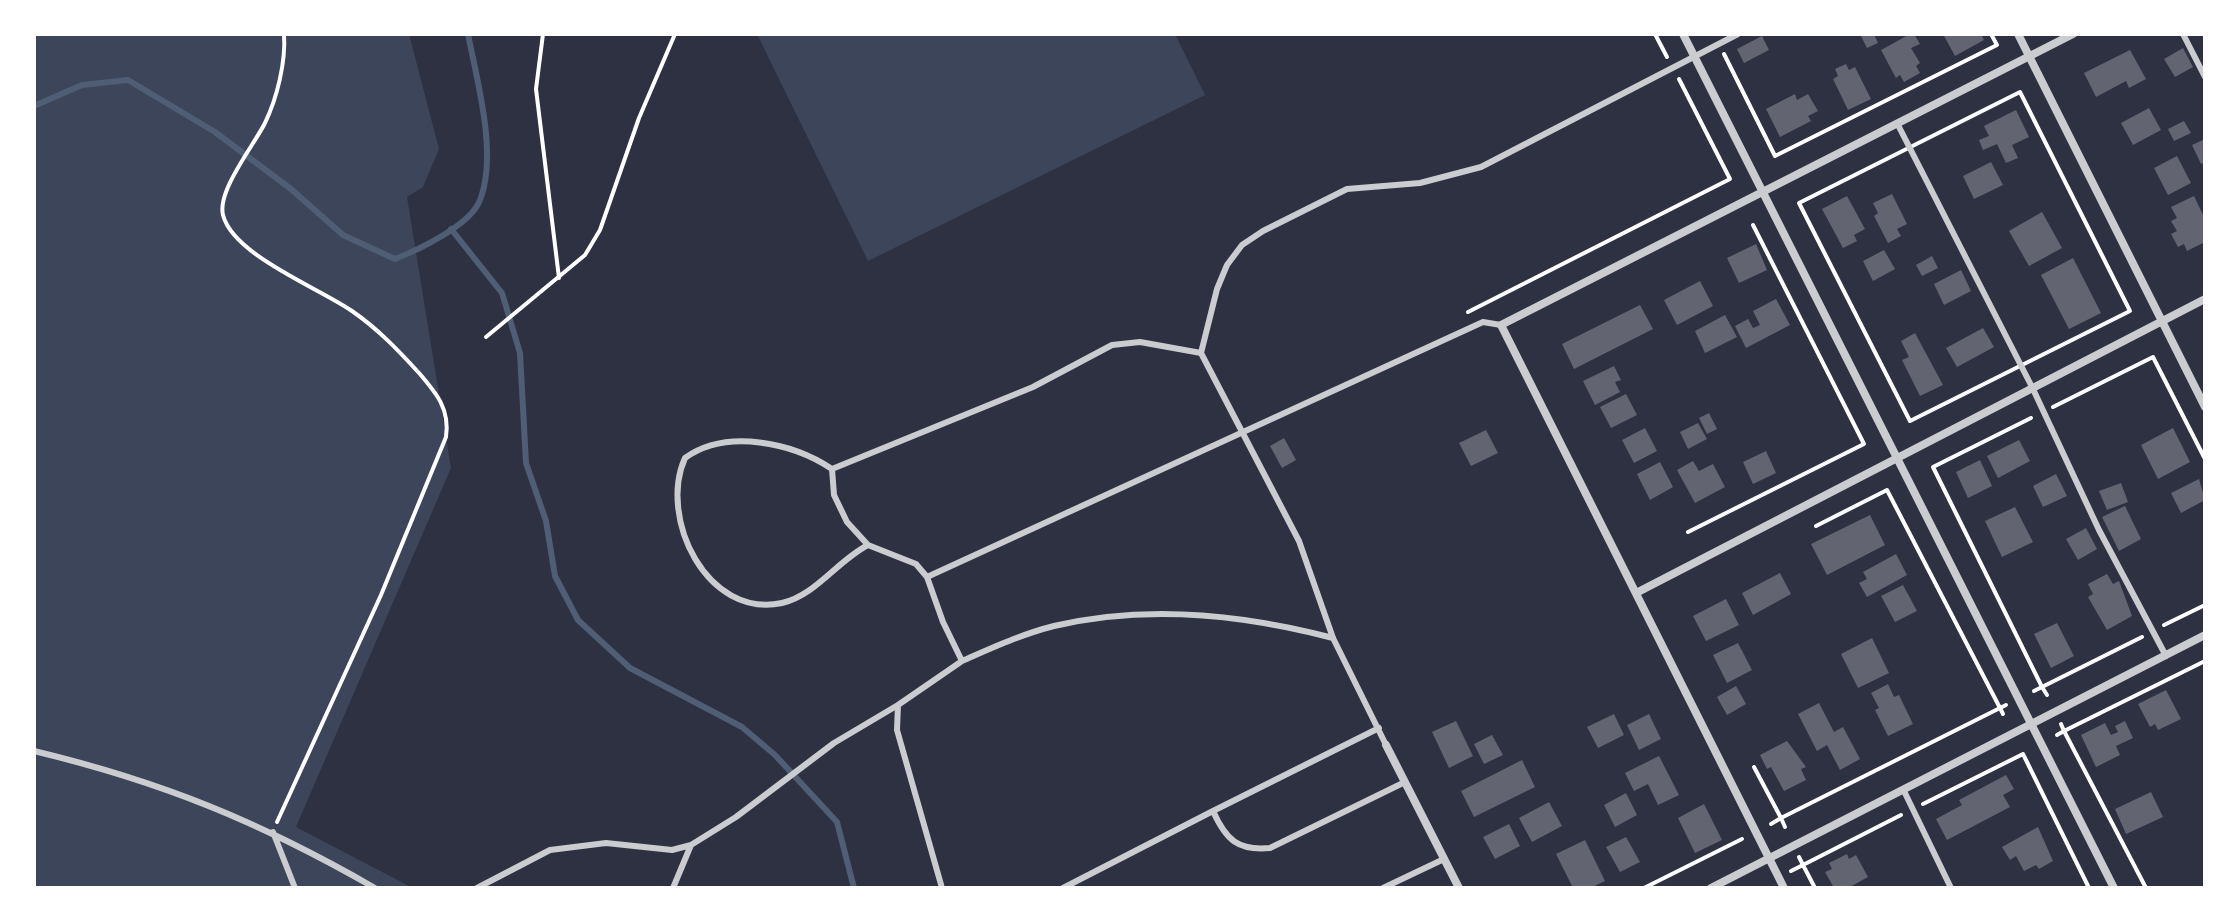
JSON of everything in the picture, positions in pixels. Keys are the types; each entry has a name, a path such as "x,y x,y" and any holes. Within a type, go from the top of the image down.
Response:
{"street":[{"path":"1683,34 2114,888"},
{"path":"2018,34 2205,407"},
{"path":"1784,888 1638,592 1501,325 2073,34"},
{"path":"1638,592 2205,299"},
{"path":"1711,888 2205,635"},
{"path":"1386,745 1459,888"}],"lane":[{"path":"1386,745 1333,638 1299,541 1246,434 1201,353 1217,289 1227,265 1242,245 1263,231 1347,189 1420,183 1481,167 1738,34"},
{"path":"2183,34 2205,77"},
{"path":"1897,123 2044,411 2099,530 2166,656"},
{"path":"927,577 1246,434 1483,322 1501,325"},
{"path":"832,469 1033,387 1112,345 1140,342 1201,353"},
{"path":"832,469 810,454 766,443 712,445 685,458 677,484 678,502 699,568 714,585 738,599 780,603 801,597 841,561 868,545"},
{"path":"832,469 834,495 847,522 868,545 916,564 927,577 943,622 962,661"},
{"path":"477,888 550,850 606,843 672,850 691,845 783,783 834,743 898,705 962,661 1055,626 1140,614 1199,614 1278,624 1333,638"},
{"path":"898,705 897,730 942,888"},
{"path":"1063,888 1379,728"},
{"path":"34,751 190,796 273,832 375,888"},
{"path":"1213,811 1220,826 1234,842 1250,850 1270,848 1405,782"},
{"path":"1904,791 1951,888"},
{"path":"273,832 295,888"},
{"path":"673,888 691,845"},
{"path":"1383,888 1444,859"}],"path":[{"path":"273,832 381,595 446,437 448,420 434,391 377,330 311,284 256,255 235,236 223,216 222,204 266,120 280,74 284,34"},
{"path":"543,34 536,89 559,278"},
{"path":"486,337 585,255 600,230 634,130 675,34"},
{"path":"1468,312 1730,179 1655,34"},
{"path":"1719,43 1775,156 1997,45 1991,34"},
{"path":"1688,532 1864,444 1753,225"},
{"path":"2047,695 1933,467 2153,357 2205,459"},
{"path":"1816,526 1887,490 2003,714"},
{"path":"2034,691 2205,605"},
{"path":"2057,735 2205,661"},
{"path":"1771,824 2006,705"},
{"path":"2061,724 2146,888"},
{"path":"2019,747 2089,888"},
{"path":"1791,871 2030,750"},
{"path":"1754,767 1785,827"},
{"path":"1644,888 1742,839"},
{"path":"1798,855 1815,888"},
{"path":"1757,888 1768,881"}],"shaded area":[{"path":"34,34 409,34 439,149 423,187 407,197 451,468 296,827 413,888 34,888"},
{"path":"757,34 1175,34 1205,95 868,261"}],"building":[{"path":"1860,34 1874,34 1878,43 1867,48"},
{"path":"1914,34 1920,44 1911,48 1920,63 1916,66 1920,73 1904,82 1900,75 1896,78 1881,50"},
{"path":"1943,34 1981,34 1984,40 1955,56"},
{"path":"1762,36 1769,50 1744,63 1737,49"},
{"path":"2183,48 2193,67 2175,77 2164,59"},
{"path":"2130,50 2146,79 2129,88 2126,81 2096,97 2084,73"},
{"path":"1846,64 1849,70 1855,67 1871,99 1848,110 1833,79 1838,76 1835,69"},
{"path":"1795,94 1797,100 1808,94 1818,111 1808,116 1811,121 1780,137 1766,109"},
{"path":"2149,108 2161,130 2133,145 2121,123"},
{"path":"2016,110 2029,137 2012,145 2018,158 2006,163 1997,144 1983,150 1979,140 1989,136 1984,126"},
{"path":"2184,121 2191,133 2174,141 2168,129"},
{"path":"2205,139 2205,162 2201,164 2192,145"},
{"path":"2177,156 2191,183 2168,195 2154,168"},
{"path":"1991,162 2003,185 1974,199 1963,176"},
{"path":"1892,194 1907,224 1897,229 1901,236 1888,243 1874,216 1878,213 1873,203"},
{"path":"1847,196 1865,229 1854,235 1857,241 1843,248 1822,209"},
{"path":"2194,196 2205,219 2205,242 2187,251 2184,244 2178,247 2171,234 2177,231 2171,221 2177,218 2171,207"},
{"path":"2042,212 2062,248 2029,266 2009,231"},
{"path":"1756,244 1767,270 1739,283 1727,258"},
{"path":"1884,250 1895,269 1873,281 1863,261"},
{"path":"1932,256 1938,268 1922,276 1916,265"},
{"path":"2073,258 2101,313 2069,329 2041,275"},
{"path":"1961,270 1971,291 1944,305 1934,284"},
{"path":"1700,281 1713,306 1677,325 1664,300"},
{"path":"1776,299 1790,325 1746,348 1735,326 1748,319 1753,328 1760,325 1753,311"},
{"path":"1640,305 1653,329 1574,369 1562,344"},
{"path":"1725,315 1737,337 1705,353 1695,331"},
{"path":"1983,328 1994,347 1957,367 1946,348"},
{"path":"1915,333 1943,385 1920,396 1902,360 1909,357 1901,341"},
{"path":"1614,366 1621,380 1615,382 1620,392 1595,405 1583,381"},
{"path":"1626,394 1637,415 1611,428 1600,407"},
{"path":"1709,413 1717,429 1707,434 1699,418"},
{"path":"1698,423 1707,439 1688,449 1680,432"},
{"path":"1645,428 1657,451 1634,463 1622,440"},
{"path":"2173,428 2190,462 2158,479 2141,445"},
{"path":"1486,430 1498,453 1471,466 1459,443"},
{"path":"1284,438 1296,460 1282,468 1270,446"},
{"path":"2019,440 2030,461 1998,478 1987,456"},
{"path":"1766,451 1776,473 1753,484 1743,462"},
{"path":"1980,460 1992,486 1968,498 1956,472"},
{"path":"1693,461 1699,471 1713,464 1725,487 1695,503 1677,470"},
{"path":"1660,462 1673,487 1650,500 1637,474"},
{"path":"2056,474 2067,496 2043,507 2033,486"},
{"path":"2199,479 2205,500 2181,513 2171,493"},
{"path":"2121,483 2128,502 2107,510 2099,491"},
{"path":"2125,506 2141,539 2119,551 2102,517"},
{"path":"2015,507 2033,542 2002,557 1985,521"},
{"path":"1870,515 1885,545 1827,575 1811,544"},
{"path":"2086,528 2097,549 2078,560 2066,539"},
{"path":"1896,554 1907,575 1867,597 1859,583 1867,579 1863,572"},
{"path":"1780,573 1791,594 1753,615 1742,593"},
{"path":"2107,574 2113,584 2119,581 2132,616 2107,630 2088,597 2093,594 2088,584"},
{"path":"1903,585 1917,611 1895,622 1881,596"},
{"path":"1726,599 1739,625 1706,641 1693,616"},
{"path":"2057,623 2074,656 2051,668 2034,634"},
{"path":"1872,638 1889,673 1858,688 1841,654"},
{"path":"1738,643 1752,670 1727,683 1713,655"},
{"path":"1888,684 1894,697 1899,695 1913,724 1888,736 1875,710 1879,708 1871,693"},
{"path":"1736,686 1746,704 1727,715 1717,697"},
{"path":"2166,690 2181,719 2158,730 2155,724 2150,727 2138,704"},
{"path":"1819,703 1834,732 1843,727 1860,759 1840,770 1827,745 1817,751 1798,714"},
{"path":"1614,714 1624,735 1598,748 1587,727"},
{"path":"1649,714 1661,739 1639,750 1627,725"},
{"path":"1456,721 1473,756 1449,768 1432,732"},
{"path":"2125,721 2133,738 2116,746 2120,755 2096,767 2081,735 2105,723 2111,735 2118,732 2115,726"},
{"path":"1492,735 1503,755 1484,764 1474,744"},
{"path":"1787,741 1806,767 1801,769 1806,780 1784,791 1771,767 1767,769 1760,755"},
{"path":"1659,756 1679,795 1658,805 1648,784 1634,791 1625,773"},
{"path":"1522,760 1535,787 1474,817 1461,791"},
{"path":"2006,775 2014,789 2003,795 2010,807 1947,840 1936,819 1962,805 1959,800"},
{"path":"2151,792 2163,817 2126,834 2115,809"},
{"path":"1626,793 1637,815 1615,827 1604,805"},
{"path":"1549,802 1562,826 1532,842 1519,818"},
{"path":"1704,804 1722,840 1695,853 1678,818"},
{"path":"1509,824 1520,846 1495,859 1483,837"},
{"path":"2038,827 2053,861 2039,869 2036,865 2024,871 2016,856 2010,860 2002,847"},
{"path":"1626,837 1640,862 1620,872 1606,847"},
{"path":"1585,840 1605,881 1590,888 1573,888 1556,854"},
{"path":"1847,854 1849,859 1856,855 1868,877 1848,888 1834,888 1825,872 1832,869 1829,863"}],"waterway":[{"path":"34,106 82,85 128,80 215,132 291,189 343,235 395,259 455,227 475,209 480,200 485,182 486,140 468,34"},
{"path":"451,229 502,293 520,353 526,463 546,521 555,576 578,620 630,668 742,727 775,755 837,822 854,888"}]}
